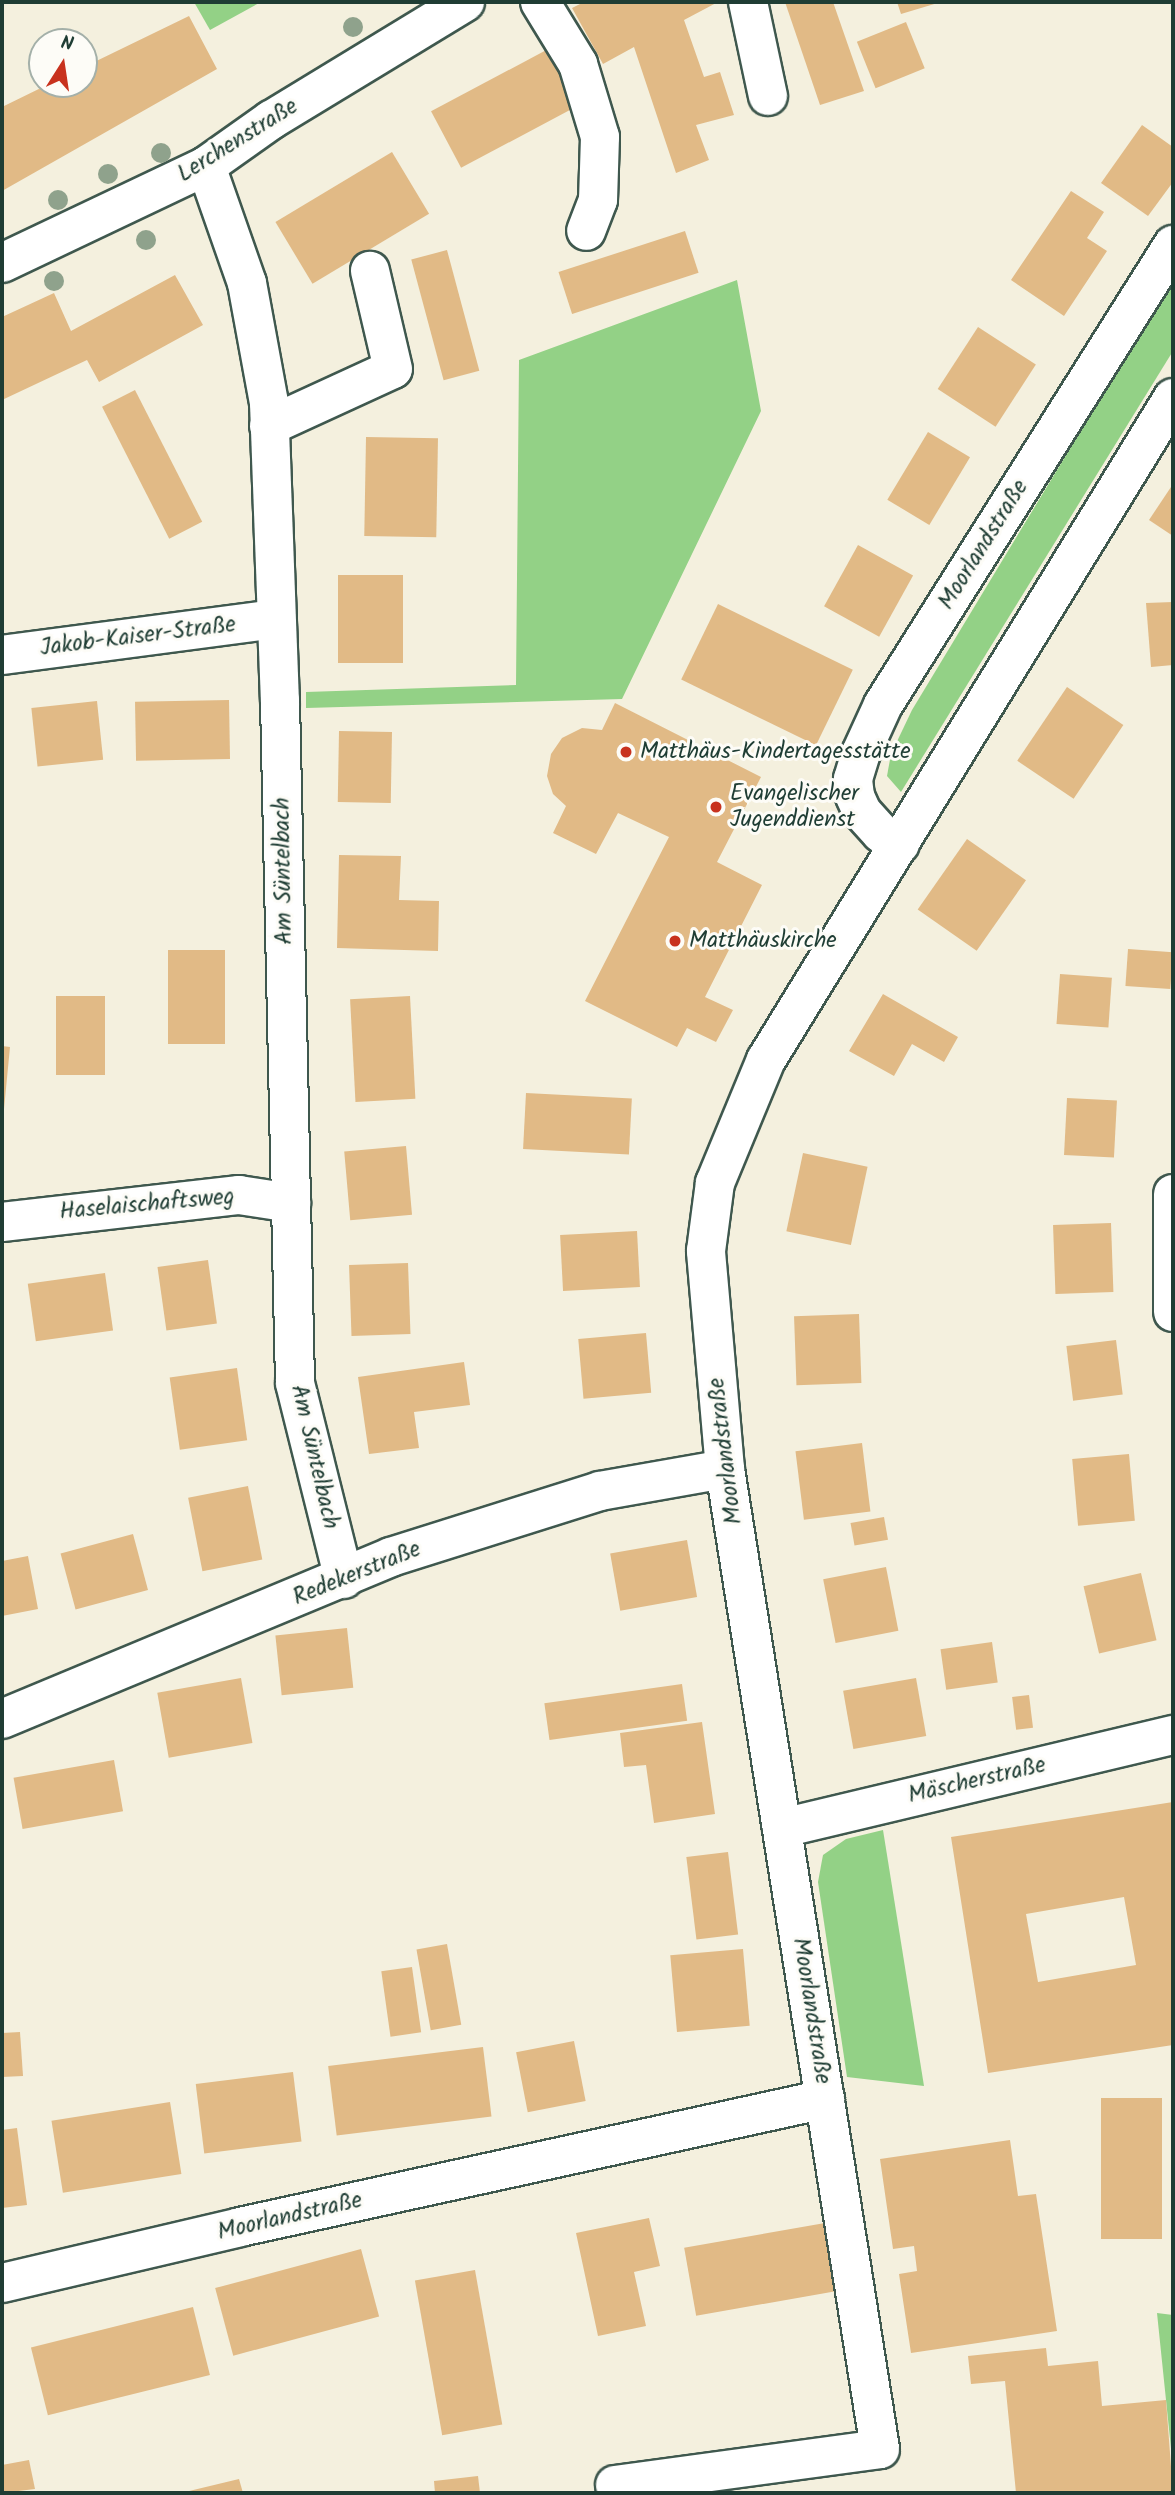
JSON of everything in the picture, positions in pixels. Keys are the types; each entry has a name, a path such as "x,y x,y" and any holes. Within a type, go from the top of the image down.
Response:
{"street":[{"name":"Lerchenstraße","path":"2,263 206,166 271,120 465,2"},
{"path":"540,2 578,64 600,137 598,200 586,230"},
{"path":"748,2 768,96"},
{"name":"Am Süntelbach","path":"206,166 247,283 269,403 280,701 295,1383 344,1579"},
{"name":"Moorlandstraße","path":"900,844 881,833 862,812 855,796 853,779 861,753 883,705 1173,245"},
{"path":"269,426 393,369 370,271"},
{"name":"Moorlandstraße","path":"615,2485 880,2449 726,1469 706,1251 715,1182 766,1060 1173,398"},
{"name":"Jakob-Kaiser-Straße","path":"2,654 275,619"},
{"name":"Haselaischaftsweg","path":"2,1222 239,1195 291,1203"},
{"path":"1173,1195 1173,1312"},
{"name":"Redekerstraße","path":"2,1719 344,1579 391,1557 600,1491 726,1469"},
{"name":"Mäscherstraße","path":"782,1828 1173,1735"},
{"name":"Moorlandstraße","path":"2,2283 253,2224 825,2099"}],"green space":[{"path":"194,2 261,2 210,30"},
{"path":"1173,278 1173,351 901,792 887,776 891,754 912,710"},
{"path":"737,280 761,411 622,699 306,708 306,692 516,685 519,360"},
{"path":"883,1830 924,2086 847,2077 818,1882 823,1855 846,1839"},
{"path":"1157,2313 1173,2315 1173,2468 1166,2400"}],"building":[{"path":"584,2 718,2 684,20 704,77 720,72 734,115 696,125 709,160 676,173 634,47 603,64 572,8"},
{"path":"785,2 833,2 864,91 820,105"},
{"path":"897,2 941,2 901,14"},
{"path":"189,16 217,69 2,191 2,107 28,94 28,98 98,98 98,60"},
{"path":"906,22 925,68 876,88 857,42"},
{"path":"552,47 582,104 461,168 431,111"},
{"path":"1142,125 1173,147 1173,182 1148,216 1101,183"},
{"path":"392,152 429,214 313,284 275,222"},
{"path":"1071,191 1104,212 1087,238 1107,251 1064,316 1011,280"},
{"path":"685,231 699,273 572,314 559,272"},
{"path":"447,250 479,371 444,380 411,260"},
{"path":"175,275 203,325 99,382 87,360 2,400 2,317 54,293 71,331"},
{"path":"978,327 1036,365 996,427 938,389"},
{"path":"135,390 202,522 169,539 102,407"},
{"path":"928,432 970,457 929,525 887,500"},
{"path":"366,437 438,438 436,537 364,536"},
{"path":"1173,484 1173,536 1149,520"},
{"path":"858,545 913,576 879,637 824,606"},
{"path":"338,575 403,575 403,663 338,663"},
{"path":"1173,602 1173,665 1151,667 1146,603"},
{"path":"718,604 853,670 816,745 681,679"},
{"path":"1067,687 1123,725 1074,799 1017,761"},
{"path":"229,700 230,759 136,761 135,702"},
{"path":"97,701 103,760 38,767 31,708"},
{"path":"615,703 761,777 717,862 762,885 705,997 733,1010 716,1042 687,1028 677,1047 585,1001 669,837 618,813 596,854 553,833 566,806 553,794 547,776 551,754 562,738 582,728 602,730"},
{"path":"339,731 392,732 391,803 338,802"},
{"path":"967,839 1026,880 977,951 918,909"},
{"path":"339,855 401,856 399,900 439,901 438,951 337,948"},
{"path":"1128,949 1173,952 1170,989 1125,986"},
{"path":"168,950 225,950 225,1044 168,1044"},
{"path":"1060,974 1112,978 1108,1028 1057,1024"},
{"path":"883,994 958,1037 944,1062 912,1044 894,1076 849,1051"},
{"path":"56,996 105,996 105,1075 56,1075"},
{"path":"410,996 415,1099 355,1102 350,999"},
{"path":"2,1046 10,1047 4,1109 2,1109"},
{"path":"526,1093 632,1099 629,1154 523,1149"},
{"path":"1067,1098 1117,1101 1114,1158 1064,1155"},
{"path":"406,1146 412,1215 350,1220 344,1151"},
{"path":"803,1153 868,1167 851,1245 786,1231"},
{"path":"1111,1223 1113,1292 1055,1294 1053,1225"},
{"path":"637,1231 640,1287 563,1291 560,1235"},
{"path":"208,1260 217,1323 166,1330 157,1267"},
{"path":"408,1263 410,1334 352,1336 349,1265"},
{"path":"105,1273 113,1330 36,1341 28,1284"},
{"path":"859,1314 861,1383 796,1385 794,1316"},
{"path":"646,1333 651,1393 583,1399 578,1339"},
{"path":"1116,1340 1123,1395 1073,1401 1066,1346"},
{"path":"464,1362 470,1405 414,1412 419,1448 369,1454 358,1377"},
{"path":"237,1368 247,1440 180,1450 170,1377"},
{"path":"862,1443 870,1511 804,1520 795,1451"},
{"path":"1129,1454 1135,1521 1078,1526 1072,1459"},
{"path":"248,1486 262,1560 202,1571 188,1498"},
{"path":"884,1517 888,1540 855,1546 851,1523"},
{"path":"133,1534 148,1590 76,1609 61,1553"},
{"path":"687,1540 697,1597 620,1611 610,1554"},
{"path":"28,1556 38,1609 2,1616 2,1561"},
{"path":"886,1567 898,1631 836,1643 823,1579"},
{"path":"1141,1573 1157,1640 1099,1654 1084,1586"},
{"path":"347,1628 353,1688 282,1695 275,1636"},
{"path":"992,1642 998,1683 946,1690 941,1649"},
{"path":"241,1678 252,1743 169,1758 157,1693"},
{"path":"916,1678 926,1736 853,1749 843,1691"},
{"path":"682,1684 687,1721 550,1740 544,1703"},
{"path":"1029,1695 1033,1728 1016,1730 1012,1697"},
{"path":"702,1722 715,1814 654,1823 646,1765 624,1767 620,1733"},
{"path":"114,1760 123,1811 23,1829 14,1778"},
{"path":"1173,1802 1173,2045 988,2073 951,1837","holes":["1124,1897 1136,1965 1038,1982 1026,1914"]},
{"path":"728,1852 738,1934 696,1939 686,1857"},
{"path":"447,1944 461,2025 431,2030 416,1949"},
{"path":"743,1949 750,2026 677,2032 670,1955"},
{"path":"412,1967 421,2032 390,2037 381,1971"},
{"path":"20,2032 23,2076 2,2077 2,2033"},
{"path":"574,2041 586,2101 528,2112 516,2052"},
{"path":"483,2047 492,2116 337,2135 328,2066"},
{"path":"293,2072 302,2141 204,2153 196,2084"},
{"path":"1101,2098 1162,2098 1162,2239 1101,2239"},
{"path":"170,2102 181,2174 63,2193 51,2121"},
{"path":"17,2128 27,2205 2,2208 2,2130"},
{"path":"1010,2140 1018,2196 1036,2194 1057,2331 911,2353 899,2274 917,2271 914,2246 893,2249 880,2159"},
{"path":"649,2218 660,2266 634,2272 646,2326 598,2336 576,2233"},
{"path":"825,2223 837,2291 696,2316 684,2248"},
{"path":"361,2249 379,2317 233,2356 215,2288"},
{"path":"475,2270 502,2425 442,2435 415,2281"},
{"path":"193,2307 210,2375 48,2415 31,2347"},
{"path":"1046,2348 1048,2366 1098,2361 1102,2406 1166,2400 1173,2493 1016,2493 1005,2381 971,2384 968,2356"},
{"path":"29,2460 35,2489 2,2493 2,2465"},
{"path":"478,2476 480,2493 435,2493 434,2481"},
{"path":"239,2479 243,2493 185,2493 185,2492"}],"place":[{"name":"Matthäus-Kindertagesstätte","path":"626,752"},
{"name":"Evangelischer Jugenddienst","path":"716,807"},
{"name":"Matthäuskirche","path":"675,941"}]}
